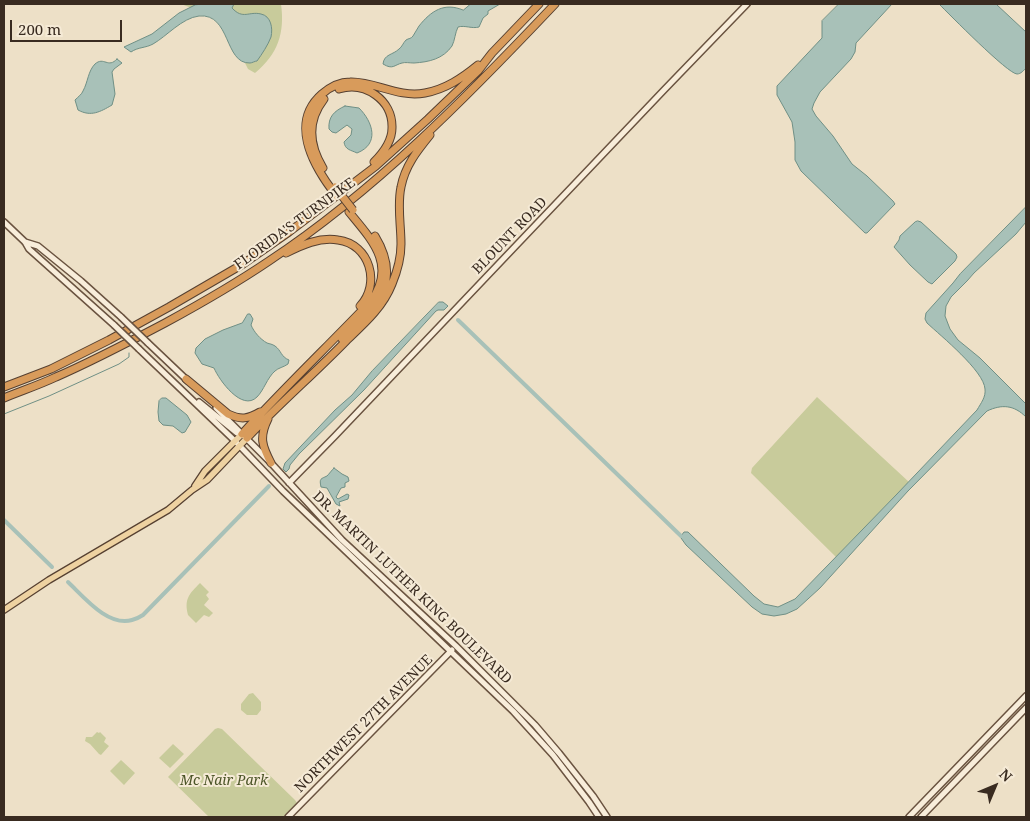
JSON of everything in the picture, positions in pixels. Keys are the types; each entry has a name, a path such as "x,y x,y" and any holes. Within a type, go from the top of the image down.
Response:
{"highway":[{"name":"FLORIDA'S TURNPIKE","path":"4,387 51,368 109,340 190,296 243,264 288,232 376,166 428,119 478,71 492,53 539,4"},
{"name":"FLORIDA'S TURNPIKE","path":"4,398 57,377 114,350 212,297 269,261 335,213 378,177 446,115 555,4"},
{"path":"245,436 265,409 371,301 380,284 381,262 378,250 351,211 316,167 311,156 306,130 310,111 320,96 334,86 349,82 362,83 408,94 423,94 438,90 453,83 492,53"},
{"path":"333,189 315,151 312,141 312,122 314,113 323,99 330,93 344,87 354,86 370,91 379,98 386,106 391,118 392,129 385,148 357,180"},
{"path":"245,436 327,361 379,307 388,294 397,272 400,257 400,199 404,175 415,153 446,115"},
{"path":"314,372 325,356 381,297 387,276 385,255 375,237 351,211"},
{"path":"269,261 310,242 328,239 340,240 351,244 369,264 372,276 366,300 321,348 313,360"},
{"path":"186,379 228,414 236,418 252,416 265,409"},
{"path":"271,463 264,451 262,435 272,412"}],"main road":[{"name":"BLOUNT ROAD","path":"289,483 747,4"},
{"path":"4,222 25,242"},
{"name":"DR. MARTIN LUTHER KING BOULEVARD","path":"25,242 38,246 81,281 245,436 342,540 456,646 518,707 553,746 593,796 606,816"},
{"name":"DR. MARTIN LUTHER KING BOULEVARD","path":"25,242 29,249 114,325 188,395 283,491 531,729 553,755 599,817"},
{"path":"188,395 195,398 237,433 245,436"},
{"path":"192,490 205,471 235,441 245,436"},
{"path":"4,610 49,580 168,510 207,480 240,446 245,436"},
{"path":"347,552 351,553 368,567 370,566"},
{"path":"365,569 386,581"},
{"name":"NORTHWEST 27TH AVENUE","path":"288,817 456,646"},
{"path":"909,817 1025,698"},
{"path":"1022,713 1021,709 1025,698"},
{"path":"1013,722 1017,712 1016,707"},
{"path":"921,817 1026,708"},
{"path":"580,790 586,793 606,816"}],"green space":[{"path":"181,4 281,4 281,34 269,58 255,73 248,69 238,49 218,18"},
{"path":"817,397 909,482 836,557 751,473 752,468"},
{"path":"200,583 209,592 206,595 209,599 204,605 213,613 209,617 204,615 196,623 188,615 187,601 190,594"},
{"path":"253,693 261,702 261,710 257,715 247,715 241,710 241,704 249,694"},
{"name":"Mc Nair Park","path":"218,728 222,729 295,800 297,803 283,817 209,817 168,777"},
{"path":"97,732 100,732 106,738 104,742 109,746 101,755 85,741 86,737 92,737"},
{"path":"173,744 184,754 170,768 159,758"},
{"path":"121,760 135,773 124,785 110,771"}],"water":[{"path":"234,4 232,8 239,14 257,13 267,17 272,30 271,37 257,61 250,63 242,61 236,56 217,22 209,17 193,17 158,41 131,52 124,47 152,34 179,13 195,5"},
{"path":"471,4 500,4 488,11 479,27 458,27 452,46 440,57 425,62 403,63 391,67 383,64 385,58 397,51 406,40 412,37 419,26 433,12 450,7 463,10"},
{"path":"839,4 892,4 856,43 855,52 851,59 820,92 812,109 852,164 895,204 867,233 801,171 795,160 792,122 777,95 777,86 822,38 822,21"},
{"path":"939,4 996,4 1026,32 1026,68 1018,74 1011,71 978,43"},
{"path":"117,59 122,63 112,72 115,94 112,105 95,113 78,110 75,100 82,92 89,73 95,64 101,61 111,63"},
{"path":"345,106 359,108 371,126 372,132 369,144 357,153 347,148 344,142 351,135 352,129 347,125 336,133 329,129 332,115"},
{"path":"1026,207 1026,222 951,297 946,306 945,316 950,329 958,340 980,358 1026,404 1026,417 1017,410 1008,407 998,407 987,411 908,491 820,588 797,609 786,614 774,616 762,614 752,607 686,545 681,536 684,532 688,532 764,604 778,607 795,599 977,410 982,402 985,395 983,382 961,354 927,323 925,319 926,313 960,274"},
{"path":"918,221 956,254 957,257 932,284 910,265 894,247 900,236"},
{"path":"439,302 443,302 448,306 444,310 436,311 364,390 299,454 286,472 283,469 285,463"},
{"path":"248,314 253,319 251,325 257,335 279,349 284,357 289,360 288,364 272,374 257,397 251,401 238,398 232,393 214,368 202,364 195,353 196,348 205,339 242,323"},
{"path":"162,398 166,398 187,415 191,422 185,432 182,433 173,426 163,425 159,421 159,401"},
{"path":"334,468 348,477 349,481 345,483 345,487 341,488 336,497 338,499 347,494 349,495 348,499 339,502 340,506 336,504 327,488 321,487 320,484 321,479 327,476"}],"waterway":[{"path":"458,320 681,536"},
{"path":"4,414 119,364 129,357 129,353"},
{"path":"68,582 105,615 123,621 138,618 269,486"},
{"path":"4,520 52,567"}]}
